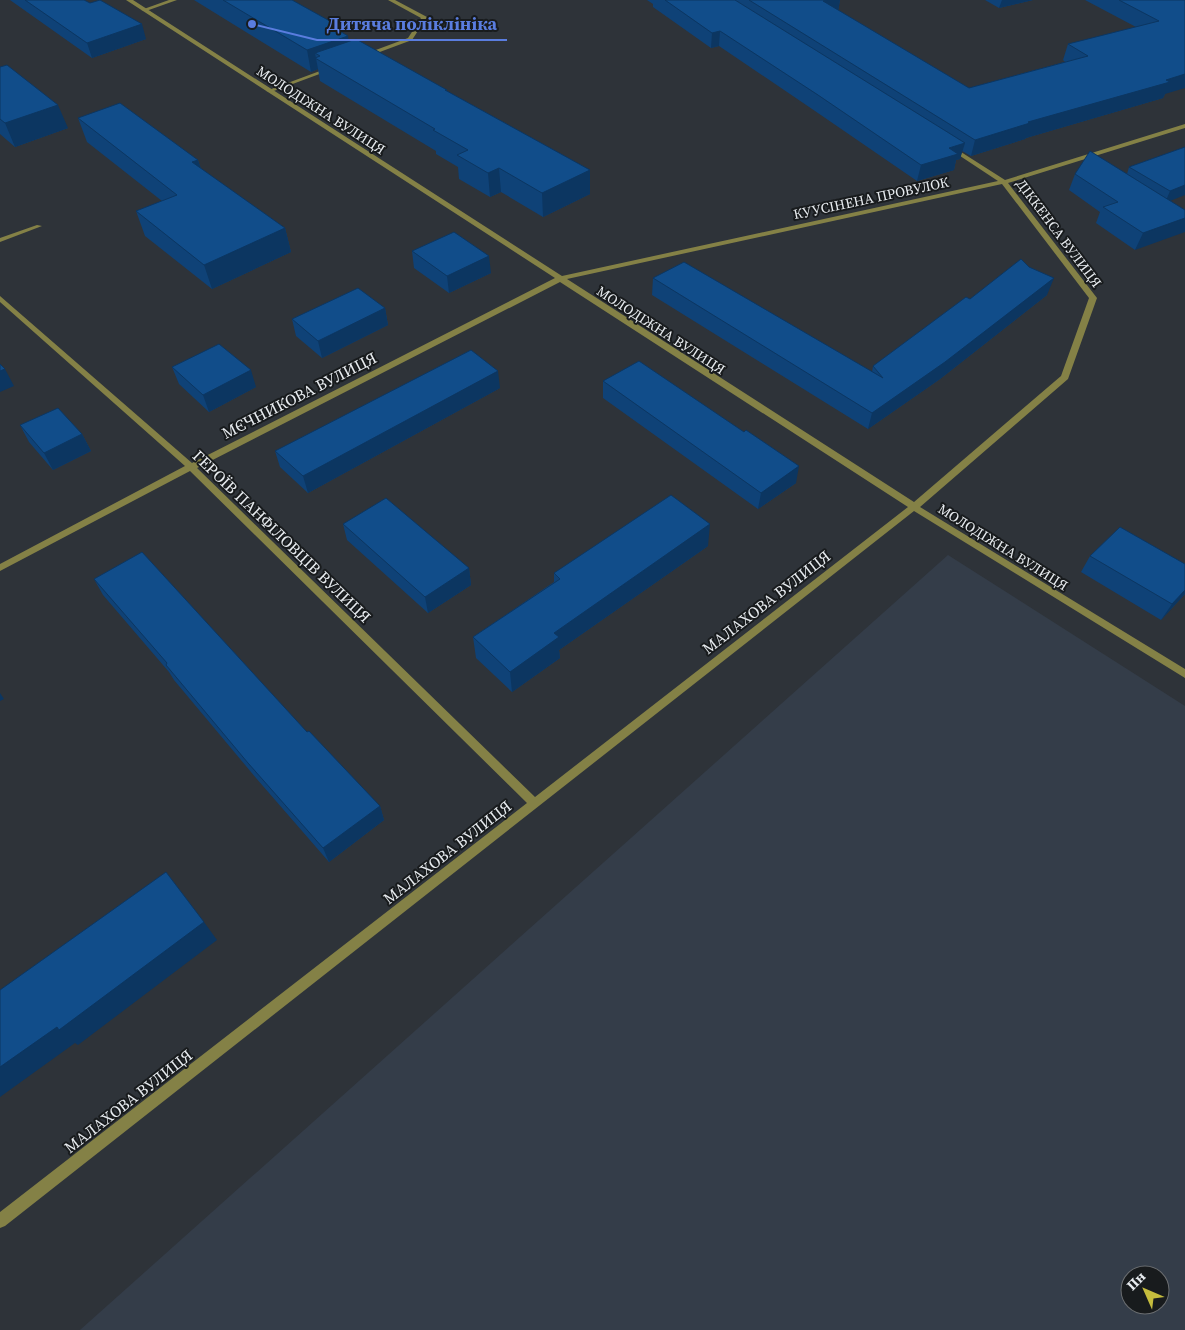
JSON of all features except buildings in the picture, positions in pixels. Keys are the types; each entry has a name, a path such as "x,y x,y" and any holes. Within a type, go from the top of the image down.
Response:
{"street":[{"name":"МОЛОДІЖНА ВУЛИЦЯ","path":"129,0 914,507 1185,674"},
{"path":"144,10 174,0"},
{"path":"357,59 410,40 424,17 392,0"},
{"path":"269,91 339,65"},
{"name":"КУУСІНЕНА ПРОВУЛОК","path":"559,279 1004,182 1185,126"},
{"name":"ДІККЕНСА ВУЛИЦЯ","path":"914,507 1065,377 1093,298 1004,182 947,145"},
{"path":"0,240 39,226"},
{"name":"МЄЧНИКОВА ВУЛИЦЯ","path":"0,568 559,279"},
{"name":"ГЕРОЇВ ПАНФІЛОВЦІВ ВУЛИЦЯ","path":"0,298 191,468 535,804"},
{"name":"МАЛАХОВА ВУЛИЦЯ","path":"0,1221 914,507"}],"shaded area":[{"path":"948,555 1185,706 1185,1330 80,1330"}],"place":[{"name":"Дитяча поліклініка","path":"252,24"}]}
